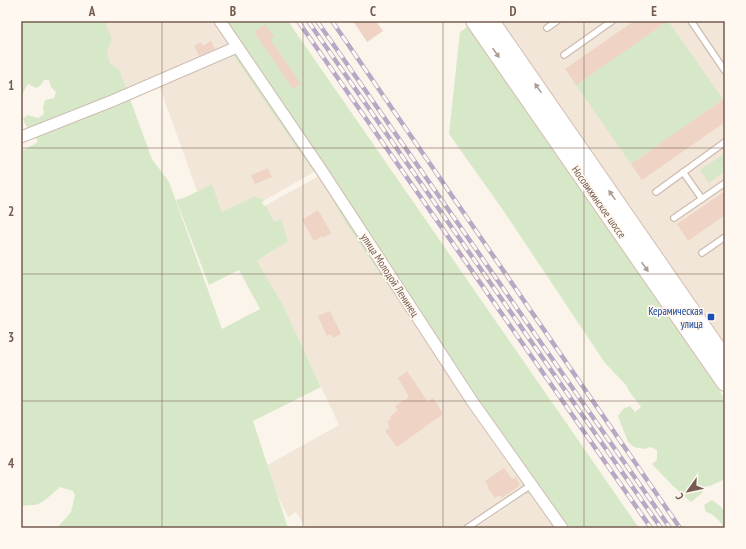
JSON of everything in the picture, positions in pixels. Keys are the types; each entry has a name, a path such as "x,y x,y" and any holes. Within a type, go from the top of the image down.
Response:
{"main road":[{"name":"Носовихинское шоссе","path":"474,21 725,383"},
{"name":"Носовихинское шоссе","path":"491,21 725,359"}],"street":[{"name":"улица Молодой Ленинец","path":"220,21 322,171 472,401 562,528"},
{"path":"21,137 112,101 237,47"}],"lane":[{"path":"547,28 557,21"},
{"path":"564,55 612,21"},
{"path":"694,22 725,71"},
{"path":"656,192 725,142"},
{"path":"684,172 702,199"},
{"path":"674,218 725,183"},
{"path":"702,253 725,237"},
{"path":"467,528 531,485"}],"shaded area":[{"path":"104,21 213,21 227,41 227,47 122,92 108,62"},
{"path":"500,21 725,21 725,344"},
{"path":"232,54 314,172 265,200 255,196 222,212 212,185 197,191 159,85"},
{"path":"319,176 346,224 468,401 522,484 521,487 462,528 306,528 296,512 288,517 267,475 264,467 339,425 282,303 257,261 272,252 281,220 274,222 266,205"},
{"path":"525,494 531,494 555,528 476,528"}],"green space":[{"path":"21,21 106,21 112,40 107,52 110,64 119,69 152,159 169,182 222,329 260,309 239,270 209,285 176,200 186,197 212,184 222,212 255,196 265,200 262,202 264,206 266,205 274,222 281,219 288,241 257,261 282,303 321,387 253,421 288,528 55,528 58,527 71,512 75,495 73,491 60,487 48,498 38,504 21,506 21,149 24,150 38,142 36,138 31,137 23,119 27,115 38,118 44,114 43,108 45,100 54,98 56,92 51,87 49,80 44,80 40,86 36,88 28,84 21,96"},
{"path":"213,21 288,21 639,528 555,528 531,494 525,494 521,487 522,484 468,401 346,224 319,176 314,172 295,146 227,47 227,41"},
{"path":"668,21 723,99 631,164 576,85"},
{"path":"470,25 725,399 725,479 710,486 703,487 702,493 691,502 652,464 657,460 657,450 650,447 644,449 634,447 628,442 618,416 623,409 630,406 635,412 641,407 626,385 605,363 505,213 449,134 460,32"},
{"path":"725,153 725,171 709,183 700,170"},
{"path":"712,500 724,511 725,528 719,520 706,512 704,505"}],"building":[{"path":"353,21 376,21 383,31 367,42"},
{"path":"634,21 668,21 576,85 565,69"},
{"path":"265,24 274,37 270,39 301,84 293,89 254,32"},
{"path":"211,41 215,49 199,56 194,46 201,42 203,46"},
{"path":"725,98 725,122 642,180 631,164"},
{"path":"268,168 272,177 255,184 251,175"},
{"path":"725,191 725,215 688,241 677,224"},
{"path":"318,210 331,233 314,241 302,220"},
{"path":"330,311 341,334 333,338 331,334 327,336 318,316"},
{"path":"407,371 428,402 433,398 443,414 397,447 385,431 390,427 387,422 391,419 390,417 398,410 395,406 409,397 398,378"},
{"path":"504,468 512,479 516,477 520,485 502,498 500,495 495,498 485,481"}],"railway":[{"path":"298,21 651,528"},
{"path":"308,21 661,528"},
{"path":"317,21 670,528"},
{"path":"332,21 680,528"}],"place":[{"name":"Керамическая улица","path":"711,317"}]}
